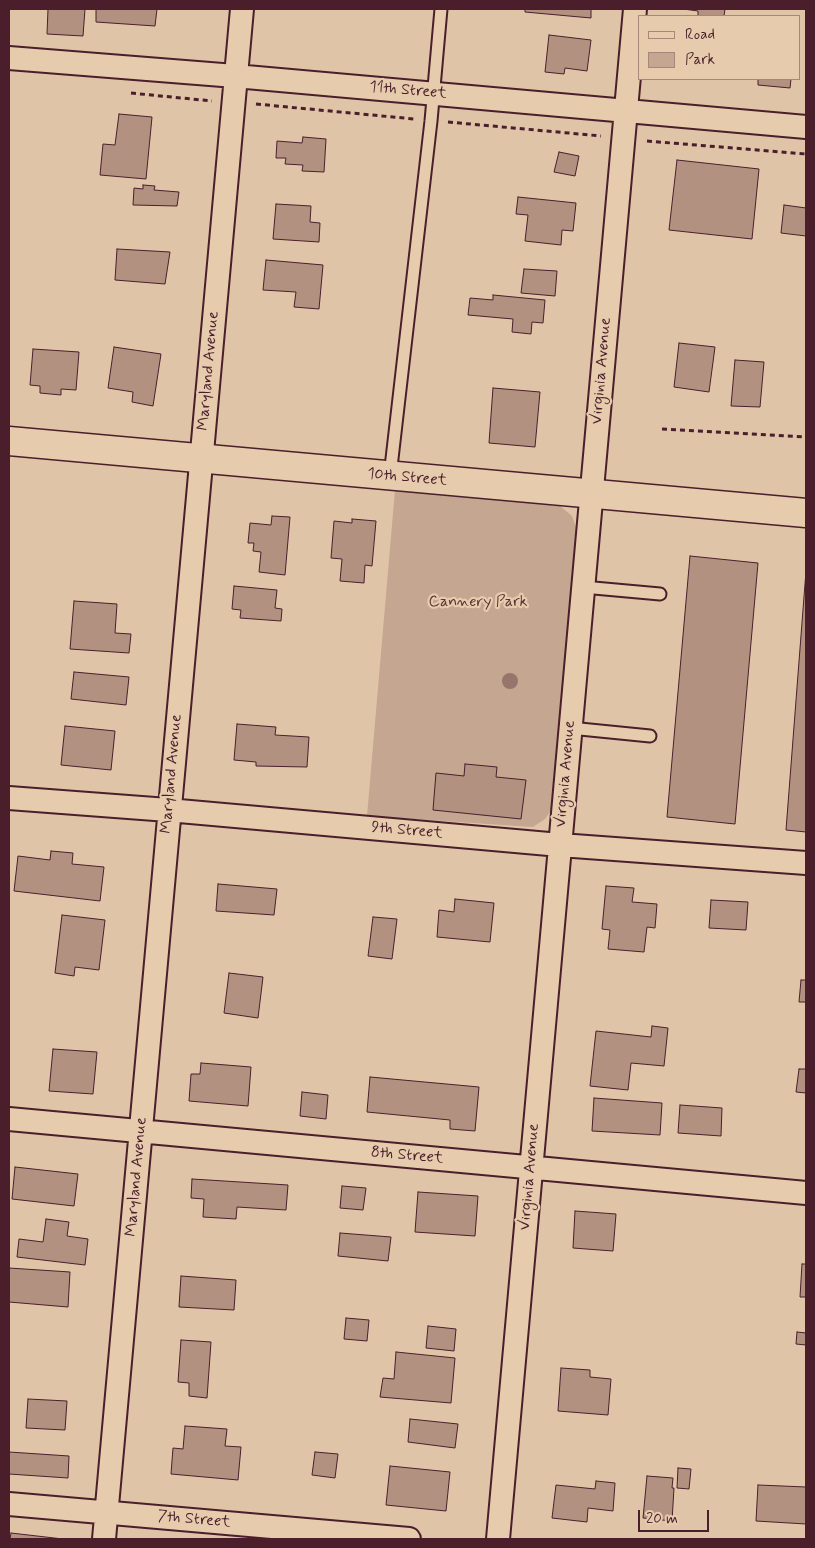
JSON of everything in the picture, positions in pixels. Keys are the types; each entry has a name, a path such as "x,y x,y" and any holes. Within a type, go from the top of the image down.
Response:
{"street":[{"name":"Maryland Avenue","path":"104,1539 168,810 242,9"},
{"name":"Virginia Avenue","path":"498,1539 635,9"},
{"name":"11th Street","path":"9,58 236,76 806,128"},
{"name":"10th Street","path":"9,441 201,460 806,513"},
{"name":"9th Street","path":"9,798 168,810 560,845 806,863"},
{"name":"8th Street","path":"9,1119 806,1193"},
{"name":"7th Street","path":"9,1504 409,1539"}],"lane":[{"path":"390,476 431,121 441,9"},
{"path":"582,587 660,594"},
{"path":"570,728 650,736"}],"path":[{"path":"123,93 806,154"},
{"path":"662,429 806,437"}],"green space":[{"name":"Cannery Park","path":"395,490 560,506 572,516 577,530 552,809 545,819 533,827 367,816"}],"building":[{"path":"48,9 85,9 83,36 47,34"},
{"path":"96,9 157,9 155,26 96,22"},
{"path":"525,9 591,9 591,18 525,12"},
{"path":"683,9 725,9 724,15 698,15 698,11"},
{"path":"549,35 591,40 587,71 565,68 564,74 545,72"},
{"path":"758,80 791,80 790,88 758,85"},
{"path":"119,114 152,117 146,179 100,175 103,144 115,145"},
{"path":"303,137 326,139 324,172 302,171 303,165 285,164 286,158 276,158 277,141 302,143"},
{"path":"559,152 579,156 575,176 554,172"},
{"path":"677,160 759,169 752,239 669,230"},
{"path":"143,185 155,186 154,190 179,192 177,206 133,205 134,188 143,189"},
{"path":"518,197 576,203 573,231 562,230 561,245 525,241 528,215 516,214"},
{"path":"276,204 311,206 310,222 320,223 319,242 273,239"},
{"path":"784,205 806,208 806,236 781,233"},
{"path":"117,249 170,252 165,284 115,280"},
{"path":"266,260 323,265 319,309 294,307 296,292 263,290"},
{"path":"524,269 557,271 555,296 521,293"},
{"path":"493,295 545,300 543,323 532,322 531,334 512,332 513,319 468,315 470,298 493,300"},
{"path":"679,343 715,347 709,392 674,387"},
{"path":"114,347 161,354 153,406 132,402 133,392 108,388"},
{"path":"33,349 79,352 76,390 61,389 61,395 40,393 40,386 30,385"},
{"path":"735,360 764,362 760,407 731,406"},
{"path":"493,388 540,392 535,447 489,443"},
{"path":"272,516 290,517 285,575 259,572 261,552 253,551 254,543 248,543 250,523 271,525"},
{"path":"352,519 376,521 372,566 365,565 364,583 340,581 342,559 331,558 334,521 352,523"},
{"path":"690,556 758,563 735,824 667,817"},
{"path":"806,571 806,832 786,830"},
{"path":"234,586 277,590 275,608 282,609 281,621 240,618 241,610 232,609"},
{"path":"74,601 117,604 115,633 131,634 129,653 70,649"},
{"path":"74,672 129,677 126,705 71,699"},
{"path":"237,724 276,727 275,735 309,737 307,767 256,766 256,762 234,760"},
{"path":"65,726 115,731 111,770 61,765"},
{"path":"465,764 497,767 496,777 526,780 521,819 433,810 436,773 464,776"},
{"path":"51,851 73,853 72,864 104,867 100,901 14,891 18,856 50,860"},
{"path":"218,884 277,889 274,915 216,911"},
{"path":"606,886 634,888 632,902 657,904 655,928 647,927 644,952 608,949 610,930 602,929"},
{"path":"455,899 494,903 490,942 437,937 439,910 454,912"},
{"path":"711,900 748,902 746,930 709,928"},
{"path":"62,915 105,920 99,970 75,967 74,976 55,973"},
{"path":"373,917 397,919 392,959 368,956"},
{"path":"229,973 263,977 258,1018 224,1013"},
{"path":"801,980 806,980 806,1002 799,1002"},
{"path":"652,1026 668,1028 664,1066 631,1063 628,1090 590,1086 596,1031 651,1037"},
{"path":"53,1049 97,1052 93,1094 49,1091"},
{"path":"201,1063 251,1067 248,1106 189,1101 191,1074 200,1074"},
{"path":"799,1069 806,1069 806,1093 796,1092"},
{"path":"370,1077 479,1087 475,1131 450,1129 450,1120 367,1112"},
{"path":"302,1092 328,1095 326,1119 300,1116"},
{"path":"594,1098 662,1103 660,1135 592,1131"},
{"path":"680,1105 722,1108 721,1136 678,1133"},
{"path":"15,1167 78,1174 74,1206 12,1199"},
{"path":"192,1179 288,1185 286,1210 237,1207 236,1219 203,1217 204,1199 191,1198"},
{"path":"342,1186 366,1188 363,1210 340,1208"},
{"path":"418,1192 478,1196 475,1236 415,1232"},
{"path":"575,1211 616,1214 613,1251 573,1248"},
{"path":"46,1219 69,1222 67,1236 88,1239 85,1265 17,1257 19,1239 43,1242"},
{"path":"340,1233 391,1237 388,1261 338,1256"},
{"path":"802,1264 806,1264 806,1297 800,1297"},
{"path":"9,1268 70,1272 68,1307 9,1302"},
{"path":"181,1276 236,1280 234,1310 179,1307"},
{"path":"346,1318 369,1320 367,1341 344,1339"},
{"path":"428,1326 456,1329 454,1351 426,1348"},
{"path":"797,1332 806,1333 806,1345 796,1344"},
{"path":"181,1340 211,1342 207,1398 189,1396 189,1383 178,1382"},
{"path":"396,1352 455,1358 451,1403 380,1397 383,1378 394,1379"},
{"path":"561,1368 590,1370 590,1377 611,1379 608,1415 558,1411"},
{"path":"28,1399 67,1401 65,1430 26,1428"},
{"path":"410,1419 458,1424 455,1448 408,1442"},
{"path":"185,1426 227,1429 225,1446 241,1447 238,1480 171,1474 173,1448 183,1449"},
{"path":"9,1452 69,1456 68,1478 9,1474"},
{"path":"315,1452 338,1454 335,1478 312,1475"},
{"path":"390,1466 450,1472 446,1511 386,1505"},
{"path":"678,1468 691,1469 689,1489 677,1488"},
{"path":"647,1476 673,1478 672,1521 643,1518"},
{"path":"596,1481 615,1483 613,1511 588,1508 587,1522 552,1518 556,1485 595,1489"},
{"path":"758,1485 806,1487 806,1524 756,1521"},
{"path":"11,1533 63,1539 10,1539"}]}
